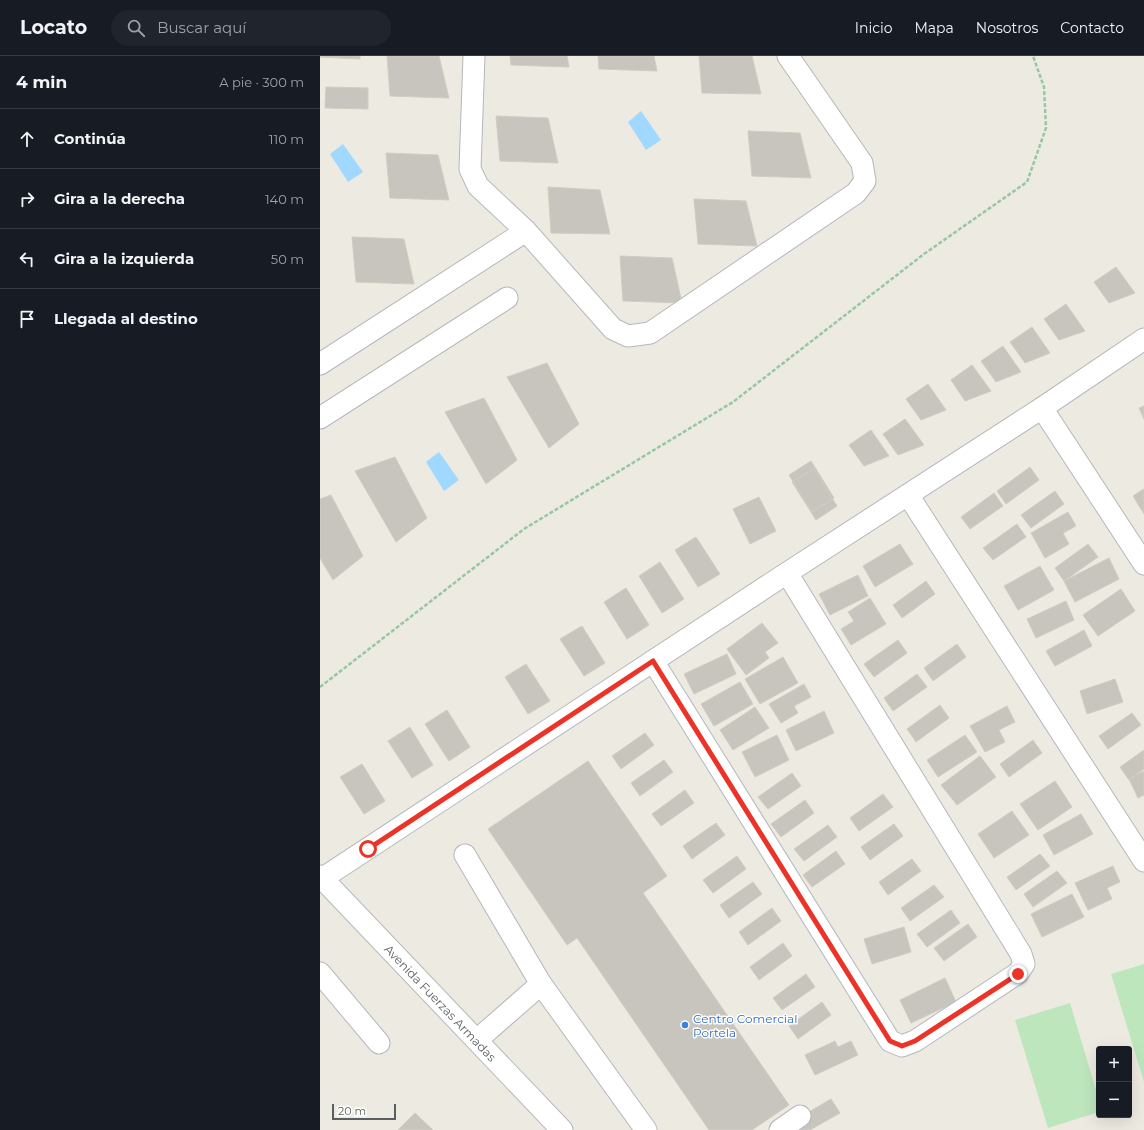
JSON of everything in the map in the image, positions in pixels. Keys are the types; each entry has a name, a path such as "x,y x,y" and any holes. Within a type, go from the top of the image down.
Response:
{"street":[{"path":"474,56 470,168 478,186 526,231 613,329 628,336 650,333 856,193 865,181 862,163 788,56"},
{"path":"320,364 526,231"},
{"path":"320,418 507,298"},
{"path":"322,877 1042,408 1144,339"},
{"path":"1042,408 1144,564"},
{"path":"908,495 1144,861"},
{"path":"653,661 890,1041 902,1046 915,1041 1018,974 1024,964 1021,954 787,573"},
{"path":"466,855 540,984 646,1130"},
{"name":"Avenida Fuerzas Armadas","path":"322,877 562,1130"},
{"path":"320,973 379,1042"},
{"path":"477,1040 540,984"},
{"path":"780,1130 800,1116"}],"path":[{"path":"320,687 524,529 733,402 924,254 1027,182 1046,128 1044,87 1033,56"}],"green space":[{"path":"1144,964 1144,1082 1111,974"},
{"path":"1070,1003 1096,1090 1096,1113 1048,1128 1015,1020"}],"water":[{"path":"641,111 661,140 646,150 628,122"},
{"path":"343,144 363,172 348,182 330,154"},
{"path":"439,452 459,480 444,491 426,462"}],"building":[{"path":"360,56 360,59 320,57"},
{"path":"387,56 439,56 449,98 390,96"},
{"path":"510,56 567,56 569,67 511,65"},
{"path":"598,56 654,56 657,71 599,69"},
{"path":"699,56 752,56 761,94 702,93"},
{"path":"326,87 368,88 368,109 325,108"},
{"path":"496,116 548,118 558,163 500,161"},
{"path":"748,131 800,133 811,178 752,176"},
{"path":"386,153 438,155 449,200 390,198"},
{"path":"548,187 600,190 610,234 551,233"},
{"path":"694,199 746,201 757,246 698,244"},
{"path":"352,237 404,239 414,284 356,282"},
{"path":"620,256 672,258 682,303 623,301"},
{"path":"1116,267 1135,293 1109,303 1094,282"},
{"path":"1066,304 1085,331 1059,340 1044,319"},
{"path":"1032,327 1050,353 1025,363 1010,342"},
{"path":"1003,346 1021,372 996,382 981,361"},
{"path":"547,363 579,424 549,448 507,377"},
{"path":"972,365 991,391 965,401 951,380"},
{"path":"928,384 946,410 921,420 906,399"},
{"path":"484,398 517,460 486,484 445,412"},
{"path":"1144,406 1144,419 1139,408"},
{"path":"905,419 924,445 898,455 883,434"},
{"path":"871,430 889,456 864,466 849,445"},
{"path":"395,457 427,518 396,542 355,471"},
{"path":"811,461 834,498 812,512 789,475"},
{"path":"1030,467 1039,480 1006,504 997,491"},
{"path":"814,469 837,506 816,520 792,482"},
{"path":"1144,489 1144,514 1133,496"},
{"path":"1055,491 1064,504 1031,528 1021,515"},
{"path":"994,493 1003,506 970,529 961,517"},
{"path":"331,495 363,556 333,580 320,558 320,499"},
{"path":"759,497 776,531 750,544 733,509"},
{"path":"1068,512 1076,526 1063,533 1069,544 1045,558 1031,533"},
{"path":"1017,524 1026,537 993,560 983,548"},
{"path":"696,537 720,574 698,587 675,550"},
{"path":"900,544 913,564 875,587 863,566"},
{"path":"1088,544 1098,557 1064,581 1055,568"},
{"path":"1109,558 1119,579 1075,602 1064,581"},
{"path":"660,562 684,599 662,613 639,576"},
{"path":"1040,566 1054,590 1018,610 1004,586"},
{"path":"858,575 868,596 830,615 819,594"},
{"path":"926,581 935,594 902,618 893,605"},
{"path":"626,588 649,625 627,639 604,602"},
{"path":"1121,589 1135,611 1098,636 1083,615"},
{"path":"870,598 886,624 851,645 841,629 854,621 848,612"},
{"path":"1066,601 1074,620 1036,638 1027,619"},
{"path":"762,623 778,643 765,652 769,658 746,675 727,649"},
{"path":"582,626 605,663 584,676 560,639"},
{"path":"1084,630 1092,646 1055,666 1046,651"},
{"path":"898,640 907,653 874,677 864,664"},
{"path":"957,644 966,657 933,681 924,668"},
{"path":"727,654 736,674 694,694 684,674"},
{"path":"783,657 798,683 760,704 745,679"},
{"path":"526,664 550,701 528,714 505,677"},
{"path":"917,674 927,687 893,711 884,698"},
{"path":"1115,679 1123,702 1087,714 1080,691"},
{"path":"740,682 753,704 714,726 701,704"},
{"path":"804,684 811,697 794,706 798,713 781,723 769,704"},
{"path":"940,705 949,718 916,742 907,729"},
{"path":"1007,706 1015,722 999,730 1005,742 985,752 970,726"},
{"path":"755,707 769,728 733,750 720,730"},
{"path":"447,710 470,747 449,761 425,724"},
{"path":"824,711 834,733 796,751 786,730"},
{"path":"1132,713 1141,725 1108,749 1099,736"},
{"path":"410,727 433,765 412,778 388,741"},
{"path":"645,733 654,745 621,769 612,756"},
{"path":"777,735 789,760 755,777 742,752"},
{"path":"965,735 977,752 938,777 927,760"},
{"path":"1033,740 1042,753 1009,777 1000,764"},
{"path":"1144,750 1144,769 1129,780 1120,767"},
{"path":"980,756 996,777 957,805 941,785"},
{"path":"664,760 673,772 640,796 631,783"},
{"name":"Centro Comercial Portela","path":"588,761 667,876 643,893 789,1105 752,1130 709,1130 577,938 567,945 488,829"},
{"path":"362,764 385,801 364,814 340,777"},
{"path":"1144,771 1144,795 1138,798 1129,779"},
{"path":"792,773 801,786 768,809 758,797"},
{"path":"1055,781 1072,807 1038,830 1020,804"},
{"path":"685,790 694,803 661,826 652,814"},
{"path":"883,794 893,807 859,831 850,818"},
{"path":"805,800 814,813 781,837 771,824"},
{"path":"1012,811 1029,835 994,858 978,834"},
{"path":"1081,814 1093,834 1054,855 1043,835"},
{"path":"716,823 725,835 692,859 683,846"},
{"path":"894,824 903,836 870,860 861,847"},
{"path":"828,825 837,837 804,861 794,849"},
{"path":"836,851 845,864 812,887 803,875"},
{"path":"1040,854 1050,866 1016,890 1007,877"},
{"path":"737,856 746,869 713,893 703,880"},
{"path":"912,859 921,871 888,895 879,882"},
{"path":"1113,866 1120,882 1107,888 1112,899 1088,910 1075,883"},
{"path":"1057,871 1067,883 1033,907 1024,894"},
{"path":"753,882 762,894 729,918 720,905"},
{"path":"934,885 944,897 910,921 901,908"},
{"path":"1072,894 1084,917 1042,937 1031,914"},
{"path":"772,908 781,921 748,945 739,932"},
{"path":"951,910 960,923 927,947 917,934"},
{"path":"968,924 977,937 944,961 934,948"},
{"path":"904,927 911,952 872,964 864,939"},
{"path":"783,943 792,956 759,980 750,967"},
{"path":"806,974 815,987 782,1010 773,998"},
{"path":"945,978 956,1002 911,1023 900,1000"},
{"path":"822,1002 831,1015 798,1039 789,1026"},
{"path":"835,1041 838,1047 851,1041 858,1055 815,1075 805,1055"},
{"path":"831,1099 840,1113 810,1130 797,1130 792,1122"},
{"path":"415,1113 433,1130 398,1130"}],"place":[{"name":"Centro Comercial Portela","path":"685,1025"}],"route":[{"path":"368,849 653,661 890,1041 902,1046 915,1041 1018,974"}]}
